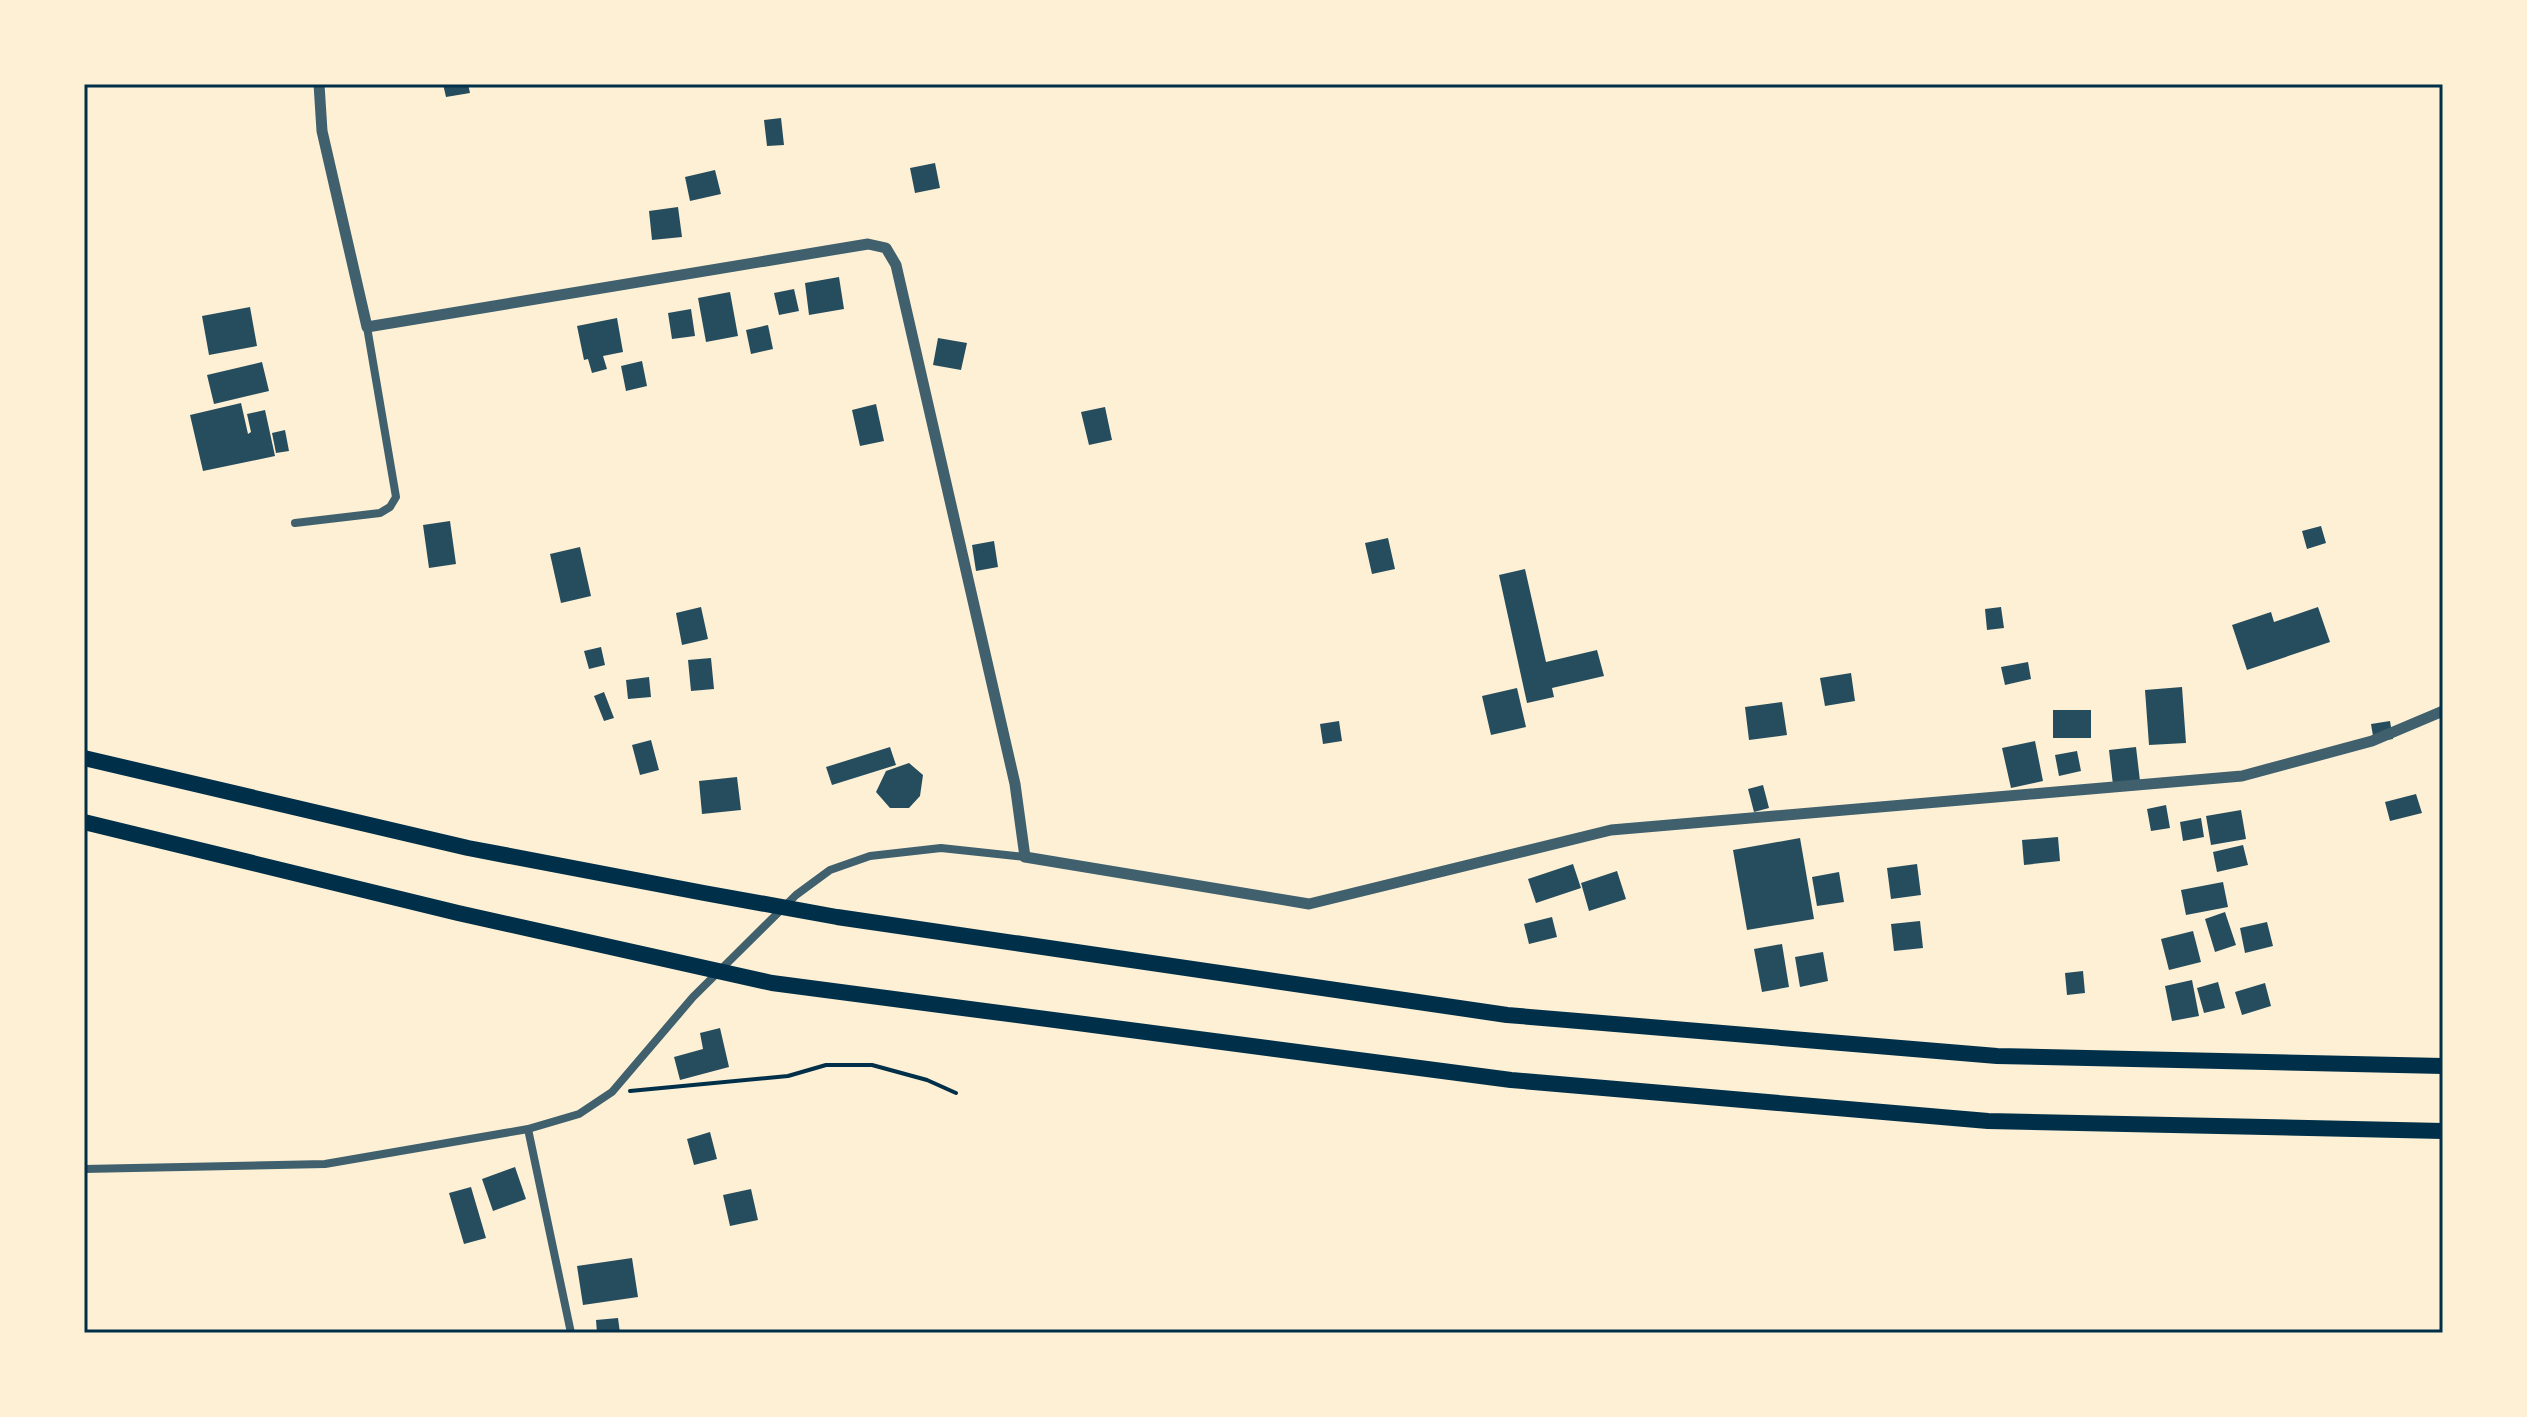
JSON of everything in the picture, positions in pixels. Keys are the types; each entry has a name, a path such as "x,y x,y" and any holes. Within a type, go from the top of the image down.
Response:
{"highway":[{"path":"84,758 468,848 704,893 837,917 1507,1015 1997,1056 2443,1066"},
{"path":"84,822 646,956 772,983 1511,1080 1988,1121 2443,1131"}],"street":[{"path":"295,523 380,513 390,507 396,497 367,327 322,131 319,84"},
{"path":"367,327 868,244 886,248 896,265 1015,784 1025,857"},
{"path":"84,1169 325,1164 528,1129 579,1114 612,1092 693,997 796,895 830,870 870,856 941,848 1025,857 1309,904 1611,830 2242,776 2372,741 2443,711"},
{"path":"528,1129 571,1333"}],"path":[{"path":"612,1092 788,1076 826,1065 872,1065 927,1080 956,1093"}],"building":[{"path":"443,84 468,84 470,93 446,97"},
{"path":"781,118 784,145 767,146 764,120"},
{"path":"935,163 940,188 915,193 910,168"},
{"path":"715,170 721,194 690,201 685,177"},
{"path":"678,207 682,237 652,240 649,211"},
{"path":"839,277 844,309 809,315 805,283"},
{"path":"794,289 799,311 779,315 774,293"},
{"path":"730,292 738,336 706,342 698,298"},
{"path":"250,307 257,346 209,355 202,316"},
{"path":"691,309 695,336 672,339 668,313"},
{"path":"617,318 623,352 603,356 607,369 592,373 588,359 584,360 577,326"},
{"path":"768,325 773,349 751,354 746,330"},
{"path":"938,338 967,343 961,370 933,365"},
{"path":"642,361 647,386 626,391 621,366"},
{"path":"262,362 269,391 214,404 207,375"},
{"path":"241,403 248,434 251,432 247,414 265,410 275,456 203,471 190,415"},
{"path":"876,404 884,441 860,446 852,410"},
{"path":"1105,407 1112,440 1089,445 1081,412"},
{"path":"285,430 289,451 276,453 272,433"},
{"path":"450,521 456,564 429,568 423,525"},
{"path":"2321,526 2326,543 2307,549 2302,531"},
{"path":"1388,538 1395,569 1372,574 1365,543"},
{"path":"994,541 998,567 976,571 972,545"},
{"path":"580,547 591,596 561,603 550,554"},
{"path":"1525,569 1546,662 1597,650 1604,676 1552,688 1554,697 1527,703 1499,575"},
{"path":"701,607 708,639 682,645 676,613"},
{"path":"2001,607 2004,628 1987,630 1985,609"},
{"path":"2318,607 2330,642 2247,670 2232,625 2271,612 2274,622"},
{"path":"601,647 605,665 589,669 584,651"},
{"path":"711,658 714,689 691,691 688,660"},
{"path":"2028,662 2031,679 2005,685 2001,667"},
{"path":"1851,673 1855,701 1825,706 1820,678"},
{"path":"649,677 651,697 628,699 626,680"},
{"path":"2182,687 2186,743 2149,745 2145,690"},
{"path":"1517,688 1526,727 1491,735 1482,696"},
{"path":"604,692 614,718 604,721 594,696"},
{"path":"1782,702 1787,735 1749,740 1745,707"},
{"path":"2053,710 2091,710 2091,738 2053,738"},
{"path":"1339,721 1342,741 1323,744 1320,724"},
{"path":"2390,721 2393,739 2374,742 2371,724"},
{"path":"651,740 659,770 640,775 632,745"},
{"path":"2035,741 2043,781 2011,788 2002,748"},
{"path":"890,747 896,765 832,785 826,767"},
{"path":"2136,747 2140,781 2113,785 2109,750"},
{"path":"2077,751 2081,771 2059,776 2055,755"},
{"path":"909,763 923,775 920,796 909,808 890,808 876,792 886,771"},
{"path":"737,777 741,810 702,814 699,781"},
{"path":"1763,785 1769,808 1754,812 1748,789"},
{"path":"2416,794 2422,813 2390,821 2385,802"},
{"path":"2166,805 2170,828 2151,831 2147,809"},
{"path":"2241,810 2246,839 2211,845 2206,816"},
{"path":"2201,818 2204,837 2183,841 2180,822"},
{"path":"2058,837 2060,861 2024,865 2022,840"},
{"path":"1800,838 1814,919 1747,930 1733,850"},
{"path":"2243,845 2248,865 2217,872 2213,852"},
{"path":"1573,864 1581,888 1536,903 1528,879"},
{"path":"1917,864 1921,895 1891,899 1887,868"},
{"path":"1617,871 1626,899 1589,911 1581,883"},
{"path":"1839,872 1844,902 1817,906 1812,877"},
{"path":"2223,882 2228,907 2186,915 2181,890"},
{"path":"2225,912 2236,945 2215,952 2205,919"},
{"path":"1552,917 1557,937 1529,944 1524,924"},
{"path":"1920,921 1923,948 1894,951 1891,924"},
{"path":"2267,922 2273,946 2245,953 2240,928"},
{"path":"2193,931 2201,962 2169,970 2161,939"},
{"path":"1782,944 1789,987 1762,992 1754,949"},
{"path":"1823,952 1828,981 1800,987 1795,957"},
{"path":"2083,971 2085,993 2067,995 2065,973"},
{"path":"2192,980 2199,1016 2172,1021 2165,986"},
{"path":"2218,982 2225,1008 2204,1013 2197,988"},
{"path":"2265,983 2271,1006 2242,1015 2235,992"},
{"path":"720,1028 729,1067 680,1080 674,1057 703,1049 700,1033"},
{"path":"710,1132 717,1159 694,1165 687,1139"},
{"path":"515,1167 526,1199 493,1211 482,1179"},
{"path":"471,1187 486,1238 464,1244 449,1193"},
{"path":"751,1189 758,1220 730,1226 723,1195"},
{"path":"632,1258 638,1297 583,1305 577,1266"},
{"path":"618,1318 620,1333 597,1333 596,1320"}]}
